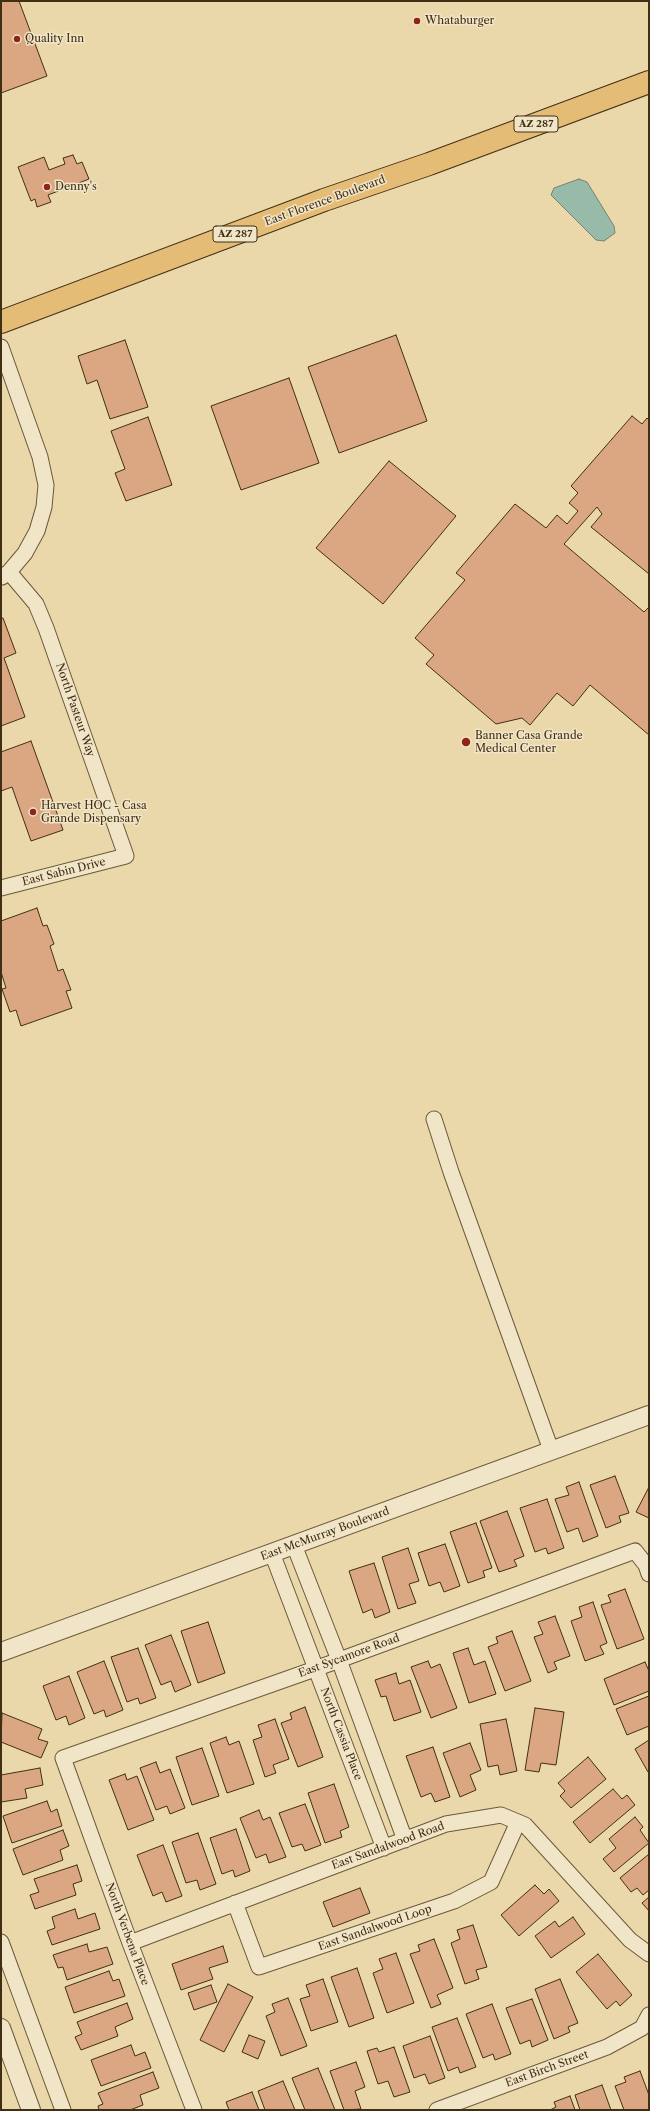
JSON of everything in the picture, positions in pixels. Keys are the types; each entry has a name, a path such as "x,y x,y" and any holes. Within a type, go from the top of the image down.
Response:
{"main road":[{"name":"East Florence Boulevard","path":"1,322 317,203 429,164 649,82"}],"street":[{"path":"1,347 40,457 46,485 44,507 37,531 25,553 5,574"},
{"name":"North Pasteur Way","path":"5,574 36,604 46,628 126,856"},
{"name":"East Sabin Drive","path":"1,888 126,856"},
{"path":"434,1119 453,1179 551,1450"},
{"name":"East McMurray Boulevard","path":"1,1652 649,1415"},
{"name":"North Cassia Place","path":"294,1545 339,1660 405,1840"},
{"name":"East Sycamore Road","path":"63,1758 316,1669 635,1551 646,1565 649,1574"},
{"name":"North Cassia Place","path":"272,1553 384,1848"},
{"name":"North Verbena Place","path":"63,1758 130,1943 194,2110"},
{"name":"East Sandalwood Road","path":"130,1943 453,1823 501,1815 525,1825 630,1940 649,1954"},
{"name":"East Sandalwood Loop","path":"235,1903 259,1968 454,1901 491,1882 518,1822"},
{"path":"1,1942 63,2110"},
{"name":"East Birch Street","path":"437,2110 607,2047 642,2028 649,2015"},
{"path":"1,2028 31,2110"}],"shaded area":[{"path":"579,179 587,182 614,226 615,233 604,241 596,240 551,195 554,188"}],"building":[{"name":"Quality Inn","path":"1,1 19,1 47,76 1,93"},
{"name":"Denny's","path":"73,155 77,164 82,162 89,179 48,195 51,202 37,207 35,199 31,201 18,167 44,157 49,170 65,164 63,158"},
{"path":"396,335 427,421 339,453 308,367"},
{"path":"125,340 148,407 110,419 97,380 87,384 78,356"},
{"path":"289,378 319,463 241,490 211,406"},
{"path":"632,416 642,424 647,418 649,420 649,574 591,527 602,514 597,507 564,544 644,612 649,607 649,735 590,685 573,706 557,693 530,725 522,718 496,724 426,664 434,655 415,638 465,580 456,573 515,504 546,528 557,515 567,524 578,511 569,503 578,493 571,486"},
{"path":"148,417 172,485 126,501 115,473 125,469 111,431"},
{"path":"389,461 456,516 383,604 316,548"},
{"path":"1,618 3,618 16,653 4,658 25,717 1,726"},
{"path":"31,741 63,830 31,841 12,787 1,791 1,752"},
{"path":"37,908 43,926 47,925 54,944 50,946 58,971 63,969 71,990 66,991 72,1008 21,1026 16,1010 10,1012 2,989 6,988 1,972 1,921"},
{"path":"615,1476 629,1513 619,1516 621,1522 606,1528 590,1485"},
{"path":"579,1482 598,1536 583,1542 578,1528 567,1532 555,1499 569,1495 566,1487"},
{"path":"649,1487 649,1518 636,1512"},
{"path":"547,1499 564,1548 548,1554 546,1548 535,1552 520,1508"},
{"path":"507,1511 524,1556 514,1560 517,1566 499,1572 480,1521"},
{"path":"476,1523 492,1568 483,1571 485,1577 468,1583 450,1532"},
{"path":"445,1544 460,1586 444,1592 440,1582 429,1586 418,1553"},
{"path":"408,1548 419,1581 409,1584 416,1603 398,1609 382,1557"},
{"path":"374,1563 390,1612 375,1618 372,1609 363,1613 349,1571"},
{"path":"625,1589 644,1639 617,1649 601,1605 611,1602 608,1595"},
{"path":"593,1602 607,1643 600,1646 604,1654 585,1661 571,1621 582,1617 579,1607"},
{"path":"555,1616 570,1656 554,1662 557,1669 548,1673 534,1637 543,1634 538,1622"},
{"path":"208,1622 225,1673 198,1683 181,1631"},
{"path":"512,1631 531,1681 505,1691 488,1647 498,1643 496,1637"},
{"path":"171,1635 191,1685 175,1692 171,1681 161,1685 145,1645"},
{"path":"138,1648 156,1698 140,1704 138,1698 127,1702 111,1657"},
{"path":"468,1648 474,1665 485,1661 496,1694 469,1703 453,1653"},
{"path":"104,1661 123,1710 106,1717 104,1710 94,1714 77,1672"},
{"path":"428,1661 431,1668 440,1664 457,1708 431,1718 411,1667"},
{"path":"645,1662 649,1671 649,1691 614,1705 604,1679"},
{"path":"396,1673 399,1684 410,1680 421,1712 394,1721 386,1696 381,1697 375,1680"},
{"path":"69,1676 85,1718 69,1725 66,1716 56,1720 43,1686"},
{"path":"649,1696 649,1726 627,1735 616,1709"},
{"path":"305,1707 323,1757 298,1767 281,1723 292,1719 290,1713"},
{"path":"535,1708 564,1712 556,1765 541,1763 539,1772 525,1770"},
{"path":"2,1713 42,1729 38,1739 48,1742 41,1758 1,1742"},
{"path":"275,1719 289,1759 273,1765 276,1773 265,1777 253,1740 262,1737 258,1725"},
{"path":"506,1719 517,1771 500,1775 498,1765 488,1767 480,1724"},
{"path":"226,1737 229,1745 239,1741 254,1784 227,1793 210,1743"},
{"path":"649,1740 649,1772 648,1772 635,1749"},
{"path":"470,1743 481,1770 470,1775 476,1790 460,1797 443,1753"},
{"path":"433,1747 450,1797 435,1802 431,1793 421,1797 406,1756"},
{"path":"202,1748 219,1796 192,1805 176,1757"},
{"path":"588,1757 606,1779 571,1808 560,1796 565,1791 558,1783"},
{"path":"156,1762 160,1773 170,1769 185,1808 170,1814 167,1806 156,1810 140,1768"},
{"path":"40,1768 43,1785 25,1789 27,1798 1,1802 1,1775"},
{"path":"125,1774 127,1780 137,1776 154,1820 128,1830 109,1780"},
{"path":"334,1784 349,1827 340,1831 342,1837 325,1843 308,1793"},
{"path":"613,1789 622,1799 627,1795 635,1805 590,1843 573,1822"},
{"path":"47,1801 51,1812 57,1809 62,1826 12,1843 3,1816"},
{"path":"305,1804 321,1845 305,1851 302,1844 292,1847 279,1813"},
{"path":"259,1810 263,1820 270,1817 286,1857 269,1863 266,1854 256,1858 240,1818"},
{"path":"635,1817 643,1827 640,1830 649,1843 614,1872 603,1859 616,1848 609,1839"},
{"path":"236,1829 250,1871 235,1877 233,1870 222,1874 210,1838"},
{"path":"63,1830 69,1846 60,1850 63,1860 23,1875 13,1849"},
{"path":"198,1833 216,1884 200,1890 197,1880 186,1883 172,1842"},
{"path":"163,1845 182,1896 166,1902 162,1892 153,1896 137,1855"},
{"path":"649,1854 649,1890 643,1895 637,1888 631,1892 620,1878"},
{"path":"77,1865 82,1881 73,1884 76,1895 35,1909 30,1895 39,1892 34,1879"},
{"path":"535,1885 544,1894 549,1889 559,1901 519,1936 501,1915"},
{"path":"360,1888 370,1913 333,1927 323,1902"},
{"path":"649,1897 649,1911 642,1903"},
{"path":"75,1909 78,1919 95,1913 100,1929 52,1945 47,1931 55,1928 52,1917"},
{"path":"573,1917 585,1934 551,1958 535,1936 555,1921 559,1927"},
{"path":"473,1925 487,1967 476,1970 479,1979 465,1984 451,1943 460,1939 457,1930"},
{"path":"434,1939 453,1988 437,1995 441,2004 431,2008 410,1954 420,1951 418,1945"},
{"path":"87,1944 89,1952 107,1947 113,1964 67,1980 63,1967 58,1968 53,1955"},
{"path":"223,1946 228,1962 209,1968 213,1979 181,1990 172,1964"},
{"path":"396,1953 414,2003 387,2013 373,1973 383,1969 379,1959"},
{"path":"598,1954 632,1995 620,2006 616,2001 607,2009 576,1972"},
{"path":"357,1968 374,2018 349,2027 331,1977"},
{"path":"109,1971 113,1981 119,1979 125,1996 74,2013 65,1987"},
{"path":"323,1979 338,2022 311,2031 300,1999 310,1996 306,1985"},
{"path":"560,1979 578,2023 568,2027 570,2032 554,2039 535,1989"},
{"path":"228,1984 253,1997 224,2052 200,2040"},
{"path":"211,1985 217,2002 194,2010 188,1993"},
{"path":"288,1998 307,2046 281,2056 266,2016 275,2012 272,2004"},
{"path":"532,1999 548,2040 532,2047 530,2040 520,2044 506,2008"},
{"path":"127,2003 133,2019 115,2027 118,2036 81,2050 75,2037 82,2034 77,2022"},
{"path":"492,2004 511,2054 495,2060 493,2054 483,2058 466,2014"},
{"path":"457,2018 476,2067 460,2073 458,2067 448,2071 432,2027"},
{"path":"249,2035 265,2041 258,2059 242,2052"},
{"path":"430,2036 445,2078 429,2084 425,2074 414,2078 403,2046"},
{"path":"131,2045 135,2056 145,2052 151,2068 101,2086 91,2060"},
{"path":"394,2047 410,2092 394,2097 388,2081 378,2084 367,2051 377,2048 379,2052"},
{"path":"356,2062 365,2087 355,2091 361,2109 344,2110 330,2071"},
{"path":"318,2068 335,2110 305,2110 292,2078"},
{"path":"640,2071 649,2095 649,2110 624,2110 615,2086 626,2082 624,2077"},
{"path":"153,2072 159,2088 140,2095 143,2105 130,2110 99,2110 98,2106 103,2104 98,2093"},
{"path":"283,2081 295,2110 265,2110 258,2091"},
{"path":"602,2085 611,2110 580,2110 575,2095"},
{"path":"252,2092 259,2110 229,2110 226,2102"},
{"path":"570,2096 575,2110 550,2110 556,2107 554,2102"}],"place":[{"name":"Whataburger","path":"417,21"},
{"name":"Quality Inn","path":"17,39"},
{"name":"Denny's","path":"47,187"},
{"name":"Banner Casa Grande Medical Center","path":"466,742"},
{"name":"Harvest HOC - Casa Grande Dispensary","path":"33,812"}]}
